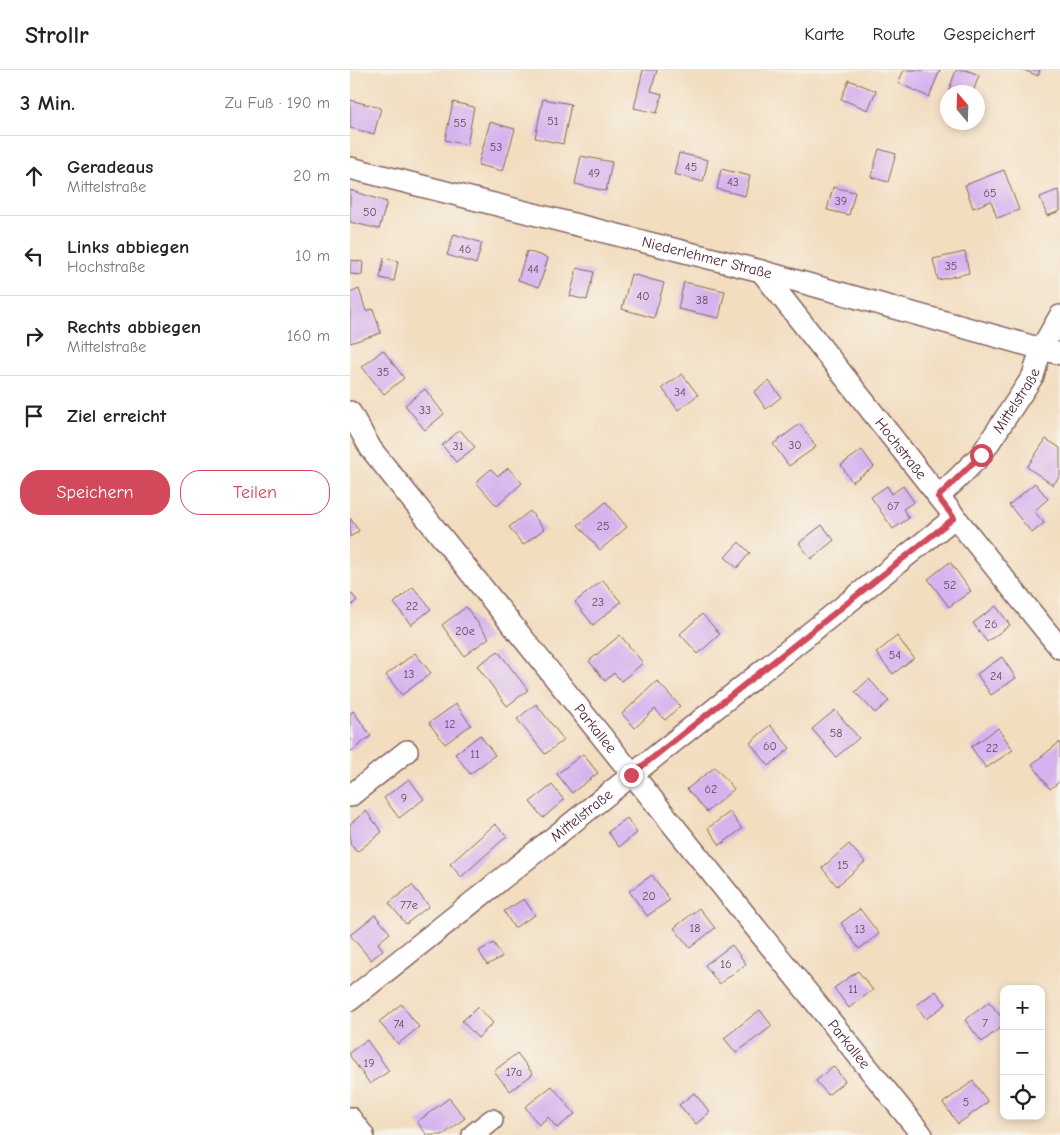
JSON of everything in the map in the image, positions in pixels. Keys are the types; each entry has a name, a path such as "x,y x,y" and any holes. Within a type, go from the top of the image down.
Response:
{"street":[{"name":"Niederlehmer Straße","path":"350,168 761,271 1050,351"},
{"name":"Hochstraße","path":"761,271 954,518 1060,648"},
{"name":"Mittelstraße","path":"938,497 981,455 1050,351 1060,316"},
{"name":"Parkallee","path":"350,412 371,449 922,1135"},
{"name":"Mittelstraße","path":"350,1000 954,518"},
{"path":"350,796 407,751"},
{"path":"350,1118 363,1135"},
{"path":"473,1135 492,1120"}],"building":[{"path":"643,70 657,70 651,91 662,94 657,113 634,108"},
{"path":"904,70 940,70 929,97 898,83"},
{"path":"956,70 966,70 979,75 975,85 951,85"},
{"path":"1024,70 1040,70 1038,76"},
{"path":"849,80 876,91 868,110 841,99"},
{"path":"543,99 571,104 563,144 535,138"},
{"path":"350,100 381,108 374,134 350,128"},
{"path":"453,102 474,107 467,145 445,140"},
{"path":"490,122 515,129 503,171 478,165"},
{"path":"879,149 896,154 888,182 871,177"},
{"path":"679,153 708,160 703,182 674,174"},
{"path":"581,156 612,162 606,191 575,184"},
{"path":"721,169 750,176 745,196 717,189"},
{"path":"1004,170 1019,210 997,218 991,201 973,208 965,185"},
{"path":"833,187 855,192 849,215 827,210"},
{"path":"350,190 387,202 379,229 350,222"},
{"path":"1058,190 1060,195 1060,211 1047,216 1040,197"},
{"path":"454,234 482,243 476,264 447,255"},
{"path":"527,251 548,258 539,287 518,280"},
{"path":"965,252 969,273 938,280 933,259"},
{"path":"384,258 398,261 394,281 380,278"},
{"path":"350,260 363,262 362,275 350,274"},
{"path":"577,268 594,272 587,300 570,296"},
{"path":"631,274 664,283 654,318 622,309"},
{"path":"684,282 725,291 719,318 678,309"},
{"path":"359,289 366,311 373,309 381,333 350,343 350,293"},
{"path":"383,350 404,378 384,394 362,367"},
{"path":"682,374 698,395 678,410 662,388"},
{"path":"769,381 781,397 766,409 754,392"},
{"path":"425,389 444,414 425,430 405,405"},
{"path":"800,424 816,447 789,466 773,444"},
{"path":"460,430 475,447 456,462 442,445"},
{"path":"1046,439 1060,448 1060,476 1053,485 1027,467"},
{"path":"862,450 874,467 852,482 841,465"},
{"path":"508,468 522,483 497,506 476,482 491,469 498,476"},
{"path":"1035,483 1048,499 1034,511 1044,523 1032,533 1009,505"},
{"path":"887,486 892,494 903,486 914,502 903,509 909,518 893,529 871,497"},
{"path":"606,502 627,527 600,550 578,525"},
{"path":"530,511 544,529 523,545 509,527"},
{"path":"350,518 359,531 350,537"},
{"path":"822,525 834,540 811,559 799,543"},
{"path":"739,542 750,553 737,568 725,557"},
{"path":"950,562 971,591 949,607 928,579"},
{"path":"603,580 621,602 593,625 575,602"},
{"path":"413,587 431,609 411,625 394,603"},
{"path":"350,592 357,600 350,607"},
{"path":"996,606 1010,625 987,642 973,623"},
{"path":"466,607 489,638 464,656 442,625"},
{"path":"702,614 720,634 698,654 680,634"},
{"path":"620,635 643,663 621,681 614,673 605,681 589,661"},
{"path":"897,636 914,658 893,674 876,653"},
{"path":"498,651 528,690 507,706 477,666"},
{"path":"415,653 431,673 402,695 386,675"},
{"path":"1002,657 1016,678 991,695 977,674"},
{"path":"869,679 889,701 875,713 855,692"},
{"path":"657,681 680,706 665,720 655,709 635,728 622,714"},
{"path":"456,704 471,725 445,744 429,723"},
{"path":"536,704 564,740 545,754 517,719"},
{"path":"835,710 859,738 836,757 812,729"},
{"path":"353,711 371,736 350,752 350,714"},
{"path":"770,725 790,748 769,766 750,743"},
{"path":"998,728 1013,750 986,768 971,747"},
{"path":"480,735 495,755 470,774 455,754"},
{"path":"1060,742 1060,781 1050,789 1032,764"},
{"path":"583,754 598,773 572,793 557,774"},
{"path":"715,767 734,789 707,812 687,789"},
{"path":"409,779 424,799 399,818 384,798"},
{"path":"552,785 564,800 543,818 530,802"},
{"path":"366,811 382,832 357,852 350,844 350,824"},
{"path":"730,812 742,829 720,845 708,828"},
{"path":"627,818 637,833 619,847 608,832"},
{"path":"495,824 507,836 461,877 450,864"},
{"path":"849,844 865,862 837,886 822,868"},
{"path":"652,875 670,900 647,916 629,891"},
{"path":"412,885 429,906 406,924 389,903"},
{"path":"524,899 535,915 514,928 504,911"},
{"path":"699,908 715,928 690,948 674,928"},
{"path":"860,909 879,934 859,949 841,923"},
{"path":"375,915 390,933 378,943 383,950 371,960 350,935"},
{"path":"494,943 502,957 487,965 479,951"},
{"path":"732,945 746,964 719,984 705,965"},
{"path":"858,971 873,990 849,1008 834,988"},
{"path":"936,991 946,1004 926,1019 916,1005"},
{"path":"989,1002 1000,1015 1000,1028 982,1042 965,1020"},
{"path":"401,1004 419,1027 398,1044 379,1022"},
{"path":"478,1007 493,1023 478,1038 462,1021"},
{"path":"760,1010 772,1026 736,1053 724,1038"},
{"path":"367,1040 389,1071 370,1084 350,1056 350,1052"},
{"path":"517,1053 533,1074 510,1091 494,1071"},
{"path":"833,1066 845,1081 828,1095 816,1081"},
{"path":"973,1081 988,1102 958,1124 943,1103"},
{"path":"552,1086 575,1114 557,1128 548,1117 539,1125 525,1107"},
{"path":"694,1093 710,1112 696,1124 679,1105"},
{"path":"449,1098 465,1118 443,1135 427,1135 417,1122"}],"route":[{"path":"631,775 954,518 938,497 981,455"}]}
